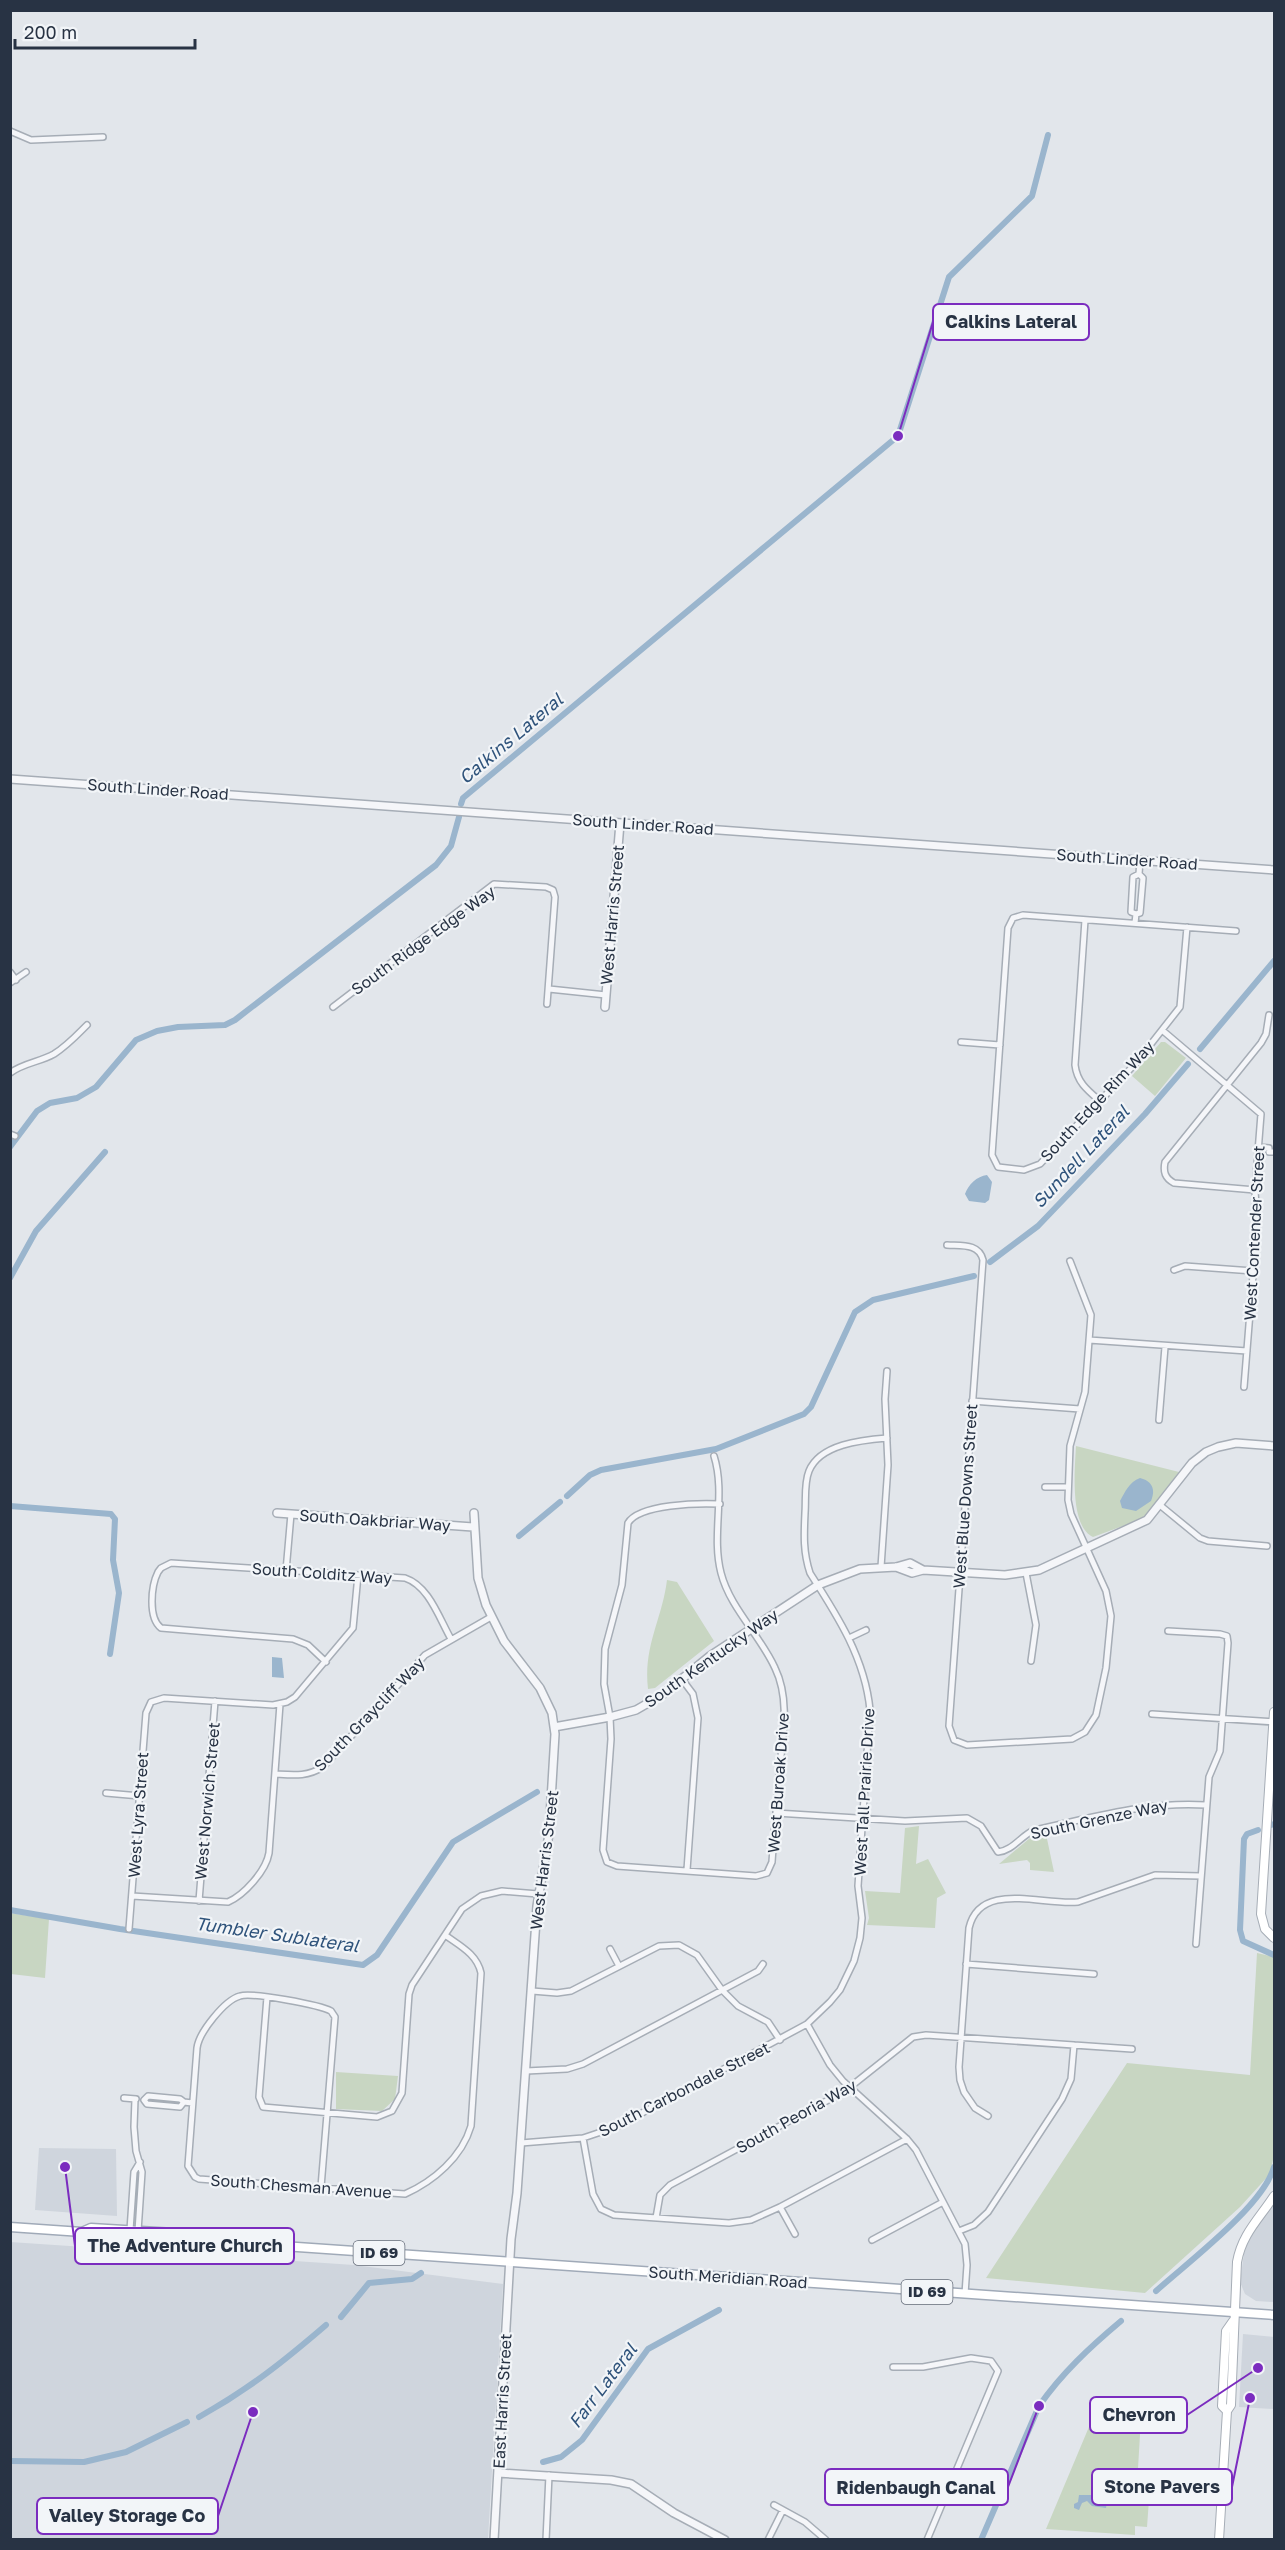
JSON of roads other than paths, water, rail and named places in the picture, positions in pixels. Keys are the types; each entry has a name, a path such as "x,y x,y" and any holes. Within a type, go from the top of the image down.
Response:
{"main road":[{"path":"1275,1712 1261,1914 1265,1929 1275,1938"},
{"path":"1219,2540 1227,2412 1222,2406 1226,2331 1233,2317 1239,2250 1250,2227 1275,2196"},
{"name":"South Meridian Road","path":"10,2227 84,2233 91,2238 173,2242 181,2238 965,2294 1233,2317 1275,2315"},
{"name":"South Meridian Road","path":"84,2233 91,2228 134,2230 174,2233 181,2238"}],"street":[{"path":"10,131 31,140 103,137"},
{"name":"South Linder Road","path":"10,779 1275,870"},
{"name":"West Harris Street","path":"605,1007 620,823"},
{"path":"1135,923 1136,914 1140,912 1143,878 1139,874 1140,860"},
{"path":"1136,914 1131,912 1133,877 1139,874"},
{"name":"South Ridge Edge Way","path":"333,1007 494,884 546,887 553,890 555,897 549,989"},
{"path":"962,1042 1000,1045 1008,928 1013,918 1023,915 1236,931"},
{"path":"1085,920 1075,1065 1076,1077 1085,1089 1100,1101"},
{"name":"South Edge Rim Way","path":"1000,1045 992,1155 995,1164 1001,1168 1024,1170 1040,1164 1136,1063 1175,1015 1182,999 1187,927"},
{"path":"10,972 14,981 26,972"},
{"path":"547,1004 549,989 606,995"},
{"path":"1255,1190 1174,1184 1164,1173 1165,1162 1261,1043 1266,1034 1269,1015"},
{"path":"10,1073 35,1060 52,1055 70,1042 87,1025"},
{"path":"1162,1030 1228,1085"},
{"name":"West Contender Street","path":"1228,1085 1261,1114 1255,1190 1257,1225 1244,1387"},
{"path":"1275,1144 1270,1143 1269,1148 1269,1152 1275,1152"},
{"path":"1259,1147 1269,1148"},
{"name":"West Blue Downs Street","path":"947,1245 970,1247 980,1251 982,1260 948,1726 954,1740 967,1745 1072,1739 1090,1727 1096,1715 1106,1668 1111,1616 1106,1591 1087,1549"},
{"path":"1070,1261 1090,1311 1085,1392 1071,1437 1067,1487 1071,1514 1087,1549"},
{"path":"1174,1270 1185,1266 1253,1271"},
{"path":"1089,1340 1247,1352"},
{"path":"1159,1420 1165,1347"},
{"path":"881,1567 888,1465 887,1371"},
{"path":"972,1401 1080,1409"},
{"name":"West Tall Prairie Drive","path":"807,2024 840,1990 848,1976 857,1948 862,1918 858,1886 869,1702 866,1681 849,1638 810,1573 803,1542 807,1477 814,1461 828,1452 853,1442 887,1438"},
{"name":"South Kentucky Way","path":"554,1727 610,1717 649,1703 710,1656 818,1585 860,1569 881,1567 896,1567 912,1573 923,1570 1005,1575 1046,1568 1141,1524 1161,1506 1192,1463 1206,1452 1236,1443 1275,1446"},
{"name":"West Buroak Drive","path":"687,1870 756,1876 767,1873 772,1862 784,1701 774,1665 728,1592 720,1571 719,1474 714,1456"},
{"path":"1045,1487 1067,1487"},
{"path":"681,1678 693,1694 698,1718 687,1870 617,1866 608,1862 603,1850 611,1739 604,1684 604,1649 622,1585 628,1526 632,1517 641,1512 688,1504 720,1504"},
{"path":"1161,1506 1200,1538 1208,1541 1266,1546"},
{"name":"South Oakbriar Way","path":"277,1513 473,1527"},
{"name":"West Harris Street","path":"474,1513 473,1527 478,1578 491,1617 504,1641 540,1688 552,1713 555,1747 549,1834 538,1894 521,2143 509,2262"},
{"path":"286,1571 291,1514"},
{"name":"South Colditz Way","path":"326,1662 308,1646 293,1639 167,1630 157,1625 152,1614 156,1577 161,1568 171,1563 405,1578 415,1581 423,1588 451,1639"},
{"path":"1026,1573 1036,1625 1031,1661"},
{"path":"215,1701 280,1704 295,1697 353,1628 358,1575"},
{"name":"South Graycliff Way","path":"275,1774 301,1776 312,1774 323,1767 412,1666 425,1655 491,1617"},
{"path":"849,1638 866,1630"},
{"path":"1168,1631 1227,1636 1228,1643 1220,1751 1209,1777 1206,1805 1196,1944"},
{"name":"West Lyra Street","path":"129,1929 146,1713 151,1702 164,1698 215,1701"},
{"name":"West Norwich Street","path":"199,1901 215,1701"},
{"path":"132,1896 228,1902 238,1895 268,1860 280,1704"},
{"path":"1152,1714 1274,1722"},
{"path":"106,1793 140,1796"},
{"name":"South Grenze Way","path":"863,1819 905,1821 967,1818 981,1826 998,1852 1008,1850 1024,1835 1034,1830 1153,1805 1206,1805"},
{"path":"776,1813 863,1819"},
{"path":"988,2116 975,2108 964,2092 960,2080 970,1922 979,1908 987,1902 999,1899 1078,1902 1155,1875 1201,1876"},
{"path":"267,1997 259,2097 263,2107 376,2117 392,2111 402,2093 409,1994 462,1909 481,1896 502,1891 538,1894"},
{"name":"South Chesman Avenue","path":"192,2103 188,2166 190,2172 199,2179 405,2194 418,2188 456,2158 466,2142 471,2126 481,1973 479,1963 473,1956 445,1935"},
{"path":"532,1991 557,1993 571,1991 659,1946 679,1945 697,1955 722,1990 738,2006 768,2022 780,2040"},
{"path":"610,1949 619,1966"},
{"path":"526,2071 567,2069 583,2064 758,1971 763,1964"},
{"path":"966,1964 1094,1974"},
{"path":"124,2098 144,2100 148,2096 180,2099 192,2103 199,2039 234,1998 246,1994 331,2011 335,2018 321,2187"},
{"path":"807,2024 830,2065 916,2150 959,2231 967,2254 965,2294"},
{"name":"South Carbondale Street","path":"521,2143 583,2138 616,2127 807,2024"},
{"name":"South Peoria Way","path":"656,2218 660,2194 670,2185 850,2087 913,2037 926,2035 1132,2049"},
{"path":"959,2231 974,2225 988,2212 1062,2099 1071,2079 1074,2045"},
{"path":"134,2230 134,2172 140,2162 134,2127 135,2099"},
{"path":"583,2138 593,2194 601,2209 614,2215 729,2223 751,2220 780,2207 907,2139"},
{"path":"872,2240 943,2202"},
{"path":"780,2207 795,2235"},
{"name":"East Harris Street","path":"494,2540 509,2262"},
{"path":"893,2367 923,2367 971,2358 986,2359 995,2365 997,2377 927,2540"},
{"path":"498,2473 611,2480 631,2484 674,2513 726,2540"},
{"path":"546,2540 549,2475"},
{"path":"774,2505 805,2522 826,2540"},
{"path":"768,2540 783,2510"}],"water":[{"path":"987,1175 992,1182 989,1200 985,1203 969,1201 965,1194 968,1187 976,1179"},
{"path":"1140,1478 1152,1486 1151,1501 1136,1511 1122,1508 1120,1501 1126,1491 1133,1482"},
{"path":"272,1657 282,1658 284,1678 272,1677"},
{"path":"1095,2486 1104,2490 1104,2494 1098,2496 1099,2501 1107,2502 1106,2508 1092,2506 1087,2501 1082,2503 1079,2510 1074,2508 1079,2495 1092,2495"}],"waterway":[{"name":"Calkins Lateral","path":"461,804 463,798 898,436 949,277 1032,196 1048,135"},
{"name":"Calkins Lateral","path":"10,1147 37,1111 50,1103 77,1098 96,1087 136,1040 157,1031 178,1027 225,1025 235,1020 436,865 451,846 459,817"},
{"name":"Sundell Lateral","path":"1200,1049 1274,961"},
{"name":"Sundell Lateral","path":"990,1262 1038,1226 1145,1114 1188,1064"},
{"path":"10,1278 36,1231 105,1152"},
{"name":"Sundell Lateral","path":"567,1496 590,1475 601,1470 716,1449 804,1414 811,1407 855,1312 873,1300 974,1276"},
{"name":"Sundell Lateral","path":"519,1536 560,1502"},
{"name":"Sundell Lateral","path":"10,1506 111,1514 115,1519 113,1560 119,1593 110,1654"},
{"name":"Tumbler Sublateral","path":"10,1910 120,1929 363,1965 377,1955 453,1842 537,1792"},
{"path":"1258,1830 1247,1834 1244,1839 1240,1930 1243,1941 1274,1955"},
{"path":"1156,2291 1240,2216 1267,2182 1274,2167"},
{"path":"341,2317 369,2283 412,2279 421,2273"},
{"name":"Farr Lateral","path":"543,2462 561,2457 582,2440 648,2349 719,2310"},
{"path":"981,2540 1039,2406 1077,2361 1121,2321"},
{"path":"199,2417 265,2374 326,2325"},
{"path":"10,2461 84,2462 126,2452 187,2422"}],"place":[{"name":"Calkins Lateral","path":"898,436"},
{"name":"The Adventure Church","path":"65,2167"},
{"name":"Chevron","path":"1258,2368"},
{"name":"Stone Pavers","path":"1250,2398"},
{"name":"Ridenbaugh Canal","path":"1039,2406"},
{"name":"Valley Storage Co","path":"253,2412"}]}
